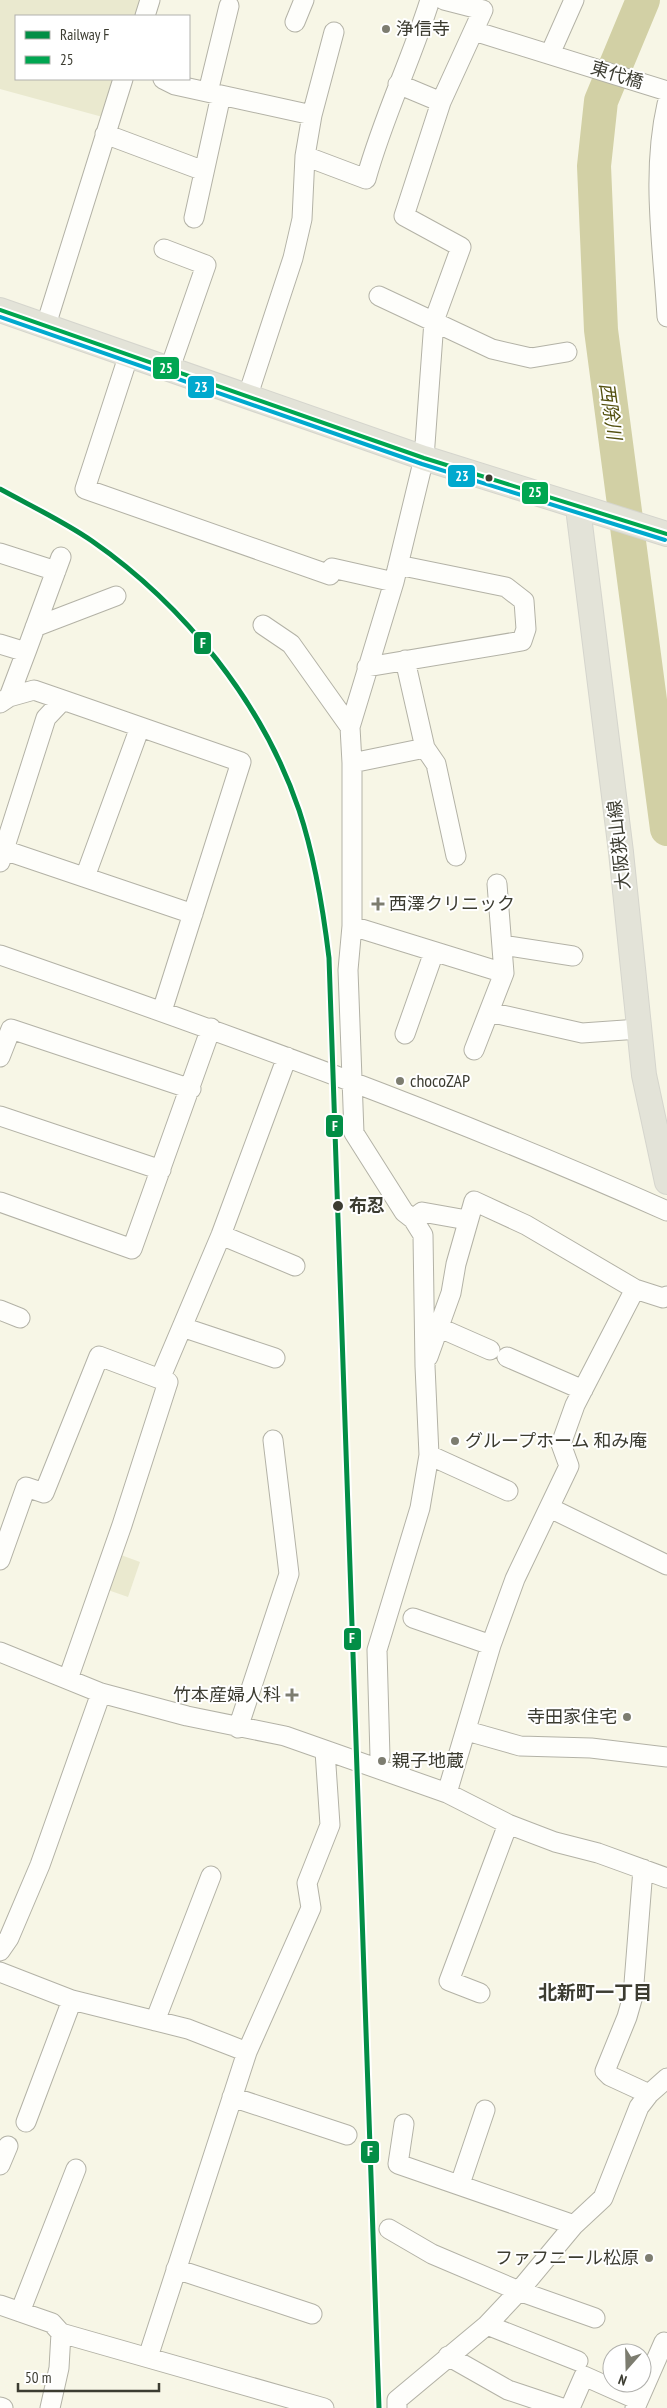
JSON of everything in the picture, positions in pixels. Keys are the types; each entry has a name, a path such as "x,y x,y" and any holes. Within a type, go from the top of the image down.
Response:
{"main road":[{"path":"0,310 424,458 578,508 667,534"},
{"name":"大阪狭山線","path":"578,508 621,852 644,1075 667,1182"}],"street":[{"path":"145,15 150,0"},
{"path":"295,22 304,0"},
{"path":"305,156 366,179 375,147 398,84 418,39 430,0"},
{"path":"380,1762 377,1650 420,1508 429,1456 425,1366 423,1235 413,1219 404,1212 354,1133 348,970 352,926 352,763 350,727 366,667 396,574 424,458 434,321 462,247 404,216 441,102 483,10 444,0"},
{"path":"558,57 574,0"},
{"path":"194,218 204,171 214,94 229,6"},
{"name":"東代橋","path":"474,31 667,91"},
{"path":"248,395 293,258 302,219 305,156 312,115 334,32"},
{"path":"46,325 123,80"},
{"path":"165,80 175,85 312,115"},
{"path":"398,84 441,102"},
{"path":"667,104 661,129 658,170 667,317"},
{"path":"105,134 204,171"},
{"path":"164,249 206,265 170,368"},
{"path":"379,296 492,349 531,358 567,352"},
{"path":"129,354 85,489 330,575 332,568 506,587 524,601 526,630 522,641 366,667"},
{"path":"0,553 59,564 26,652 5,700"},
{"path":"35,627 116,596"},
{"path":"263,624 292,644 350,727"},
{"path":"0,644 26,652"},
{"path":"405,660 425,748 436,764 456,856"},
{"path":"5,700 34,690 241,762 162,1011"},
{"path":"63,700 46,718 2,856 85,878 193,914"},
{"path":"85,878 140,727"},
{"path":"352,763 425,748"},
{"path":"474,1050 504,974 497,884"},
{"path":"352,926 504,974"},
{"path":"502,945 573,956"},
{"path":"405,1034 434,952"},
{"path":"0,955 211,1028 406,1102 667,1211"},
{"path":"489,1012 582,1033 639,1029"},
{"path":"0,1202 132,1249 191,1089 211,1028"},
{"path":"0,1057 11,1029 191,1089"},
{"path":"160,1380 221,1235 287,1057"},
{"path":"0,1116 161,1170"},
{"path":"425,1366 440,1328 451,1292 467,1220 474,1201 526,1225 635,1289 663,1298 667,1296"},
{"path":"413,1219 422,1212 467,1220"},
{"path":"221,1235 295,1266"},
{"path":"447,1793 492,1645 515,1579 569,1466 560,1444 583,1390 635,1289"},
{"path":"0,1310 20,1318"},
{"path":"182,1327 275,1358"},
{"path":"440,1328 490,1350"},
{"path":"0,1560 26,1487 44,1494 99,1356 168,1382 122,1525 68,1679"},
{"path":"508,1357 583,1390"},
{"path":"238,1728 290,1574 273,1440"},
{"path":"429,1456 508,1491"},
{"path":"550,1508 667,1565"},
{"path":"413,1618 492,1645"},
{"path":"0,1652 101,1692 238,1728 284,1736 325,1751 380,1762 508,1824 554,1842 598,1853 667,1878"},
{"path":"0,1951 9,1938 40,1865 101,1692"},
{"path":"467,1731 520,1746 591,1748 667,1757"},
{"path":"148,2358 247,2052 311,1908 307,1883 330,1825 325,1751"},
{"path":"480,1993 449,1981 508,1824"},
{"path":"643,1869 633,1996 627,2018 605,2071 610,2076 649,2094"},
{"path":"155,2021 211,1876"},
{"path":"0,1972 72,2000 188,2029 247,2052"},
{"path":"26,2122 72,2000"},
{"path":"392,2405 487,2325 519,2291 574,2225 603,2198 639,2107 649,2094 667,2078"},
{"path":"232,2097 347,2135"},
{"path":"460,2184 485,2110"},
{"path":"404,2124 398,2164 574,2225"},
{"path":"0,2165 8,2146"},
{"path":"20,2312 76,2169"},
{"path":"389,2229 432,2254 519,2291 595,2318"},
{"path":"176,2269 312,2314"},
{"path":"0,2305 52,2323 61,2333 324,2408"},
{"path":"487,2325 578,2361"},
{"path":"50,2408 59,2368 61,2333"},
{"path":"570,2408 584,2376 636,2404 664,2342"},
{"path":"448,2356 508,2390 562,2408"}],"green space":[{"path":"0,0 150,0 145,15 15,15 15,80 123,80 110,119 0,89"},
{"path":"121,1555 140,1562 128,1597 108,1590"}],"waterway":[{"name":"西除川","path":"643,0 601,101 594,166 601,330 667,829"}],"rail line":[{"name":"F","path":"0,489 81,534 126,567 158,595 217,659 242,695 284,770 305,828 318,883 329,958 379,2408"}],"transit line":[{"name":"25","path":"0,310 424,458 667,534"},
{"name":"23","path":"0,317 422,464 665,540"}],"place":[{"name":"浄信寺","path":"386,29"},
{"name":"西澤クリニック","path":"378,904"},
{"name":"chocoZAP","path":"400,1081"},
{"name":"布忍","path":"338,1206"},
{"name":"グループホーム 和み庵","path":"455,1441"},
{"name":"竹本産婦人科","path":"292,1695"},
{"name":"寺田家住宅","path":"627,1717"},
{"name":"親子地蔵","path":"382,1761"},
{"name":"ファフニール松原","path":"649,2258"}],"district":[{"name":"北新町一丁目","path":"595,1992"}]}
